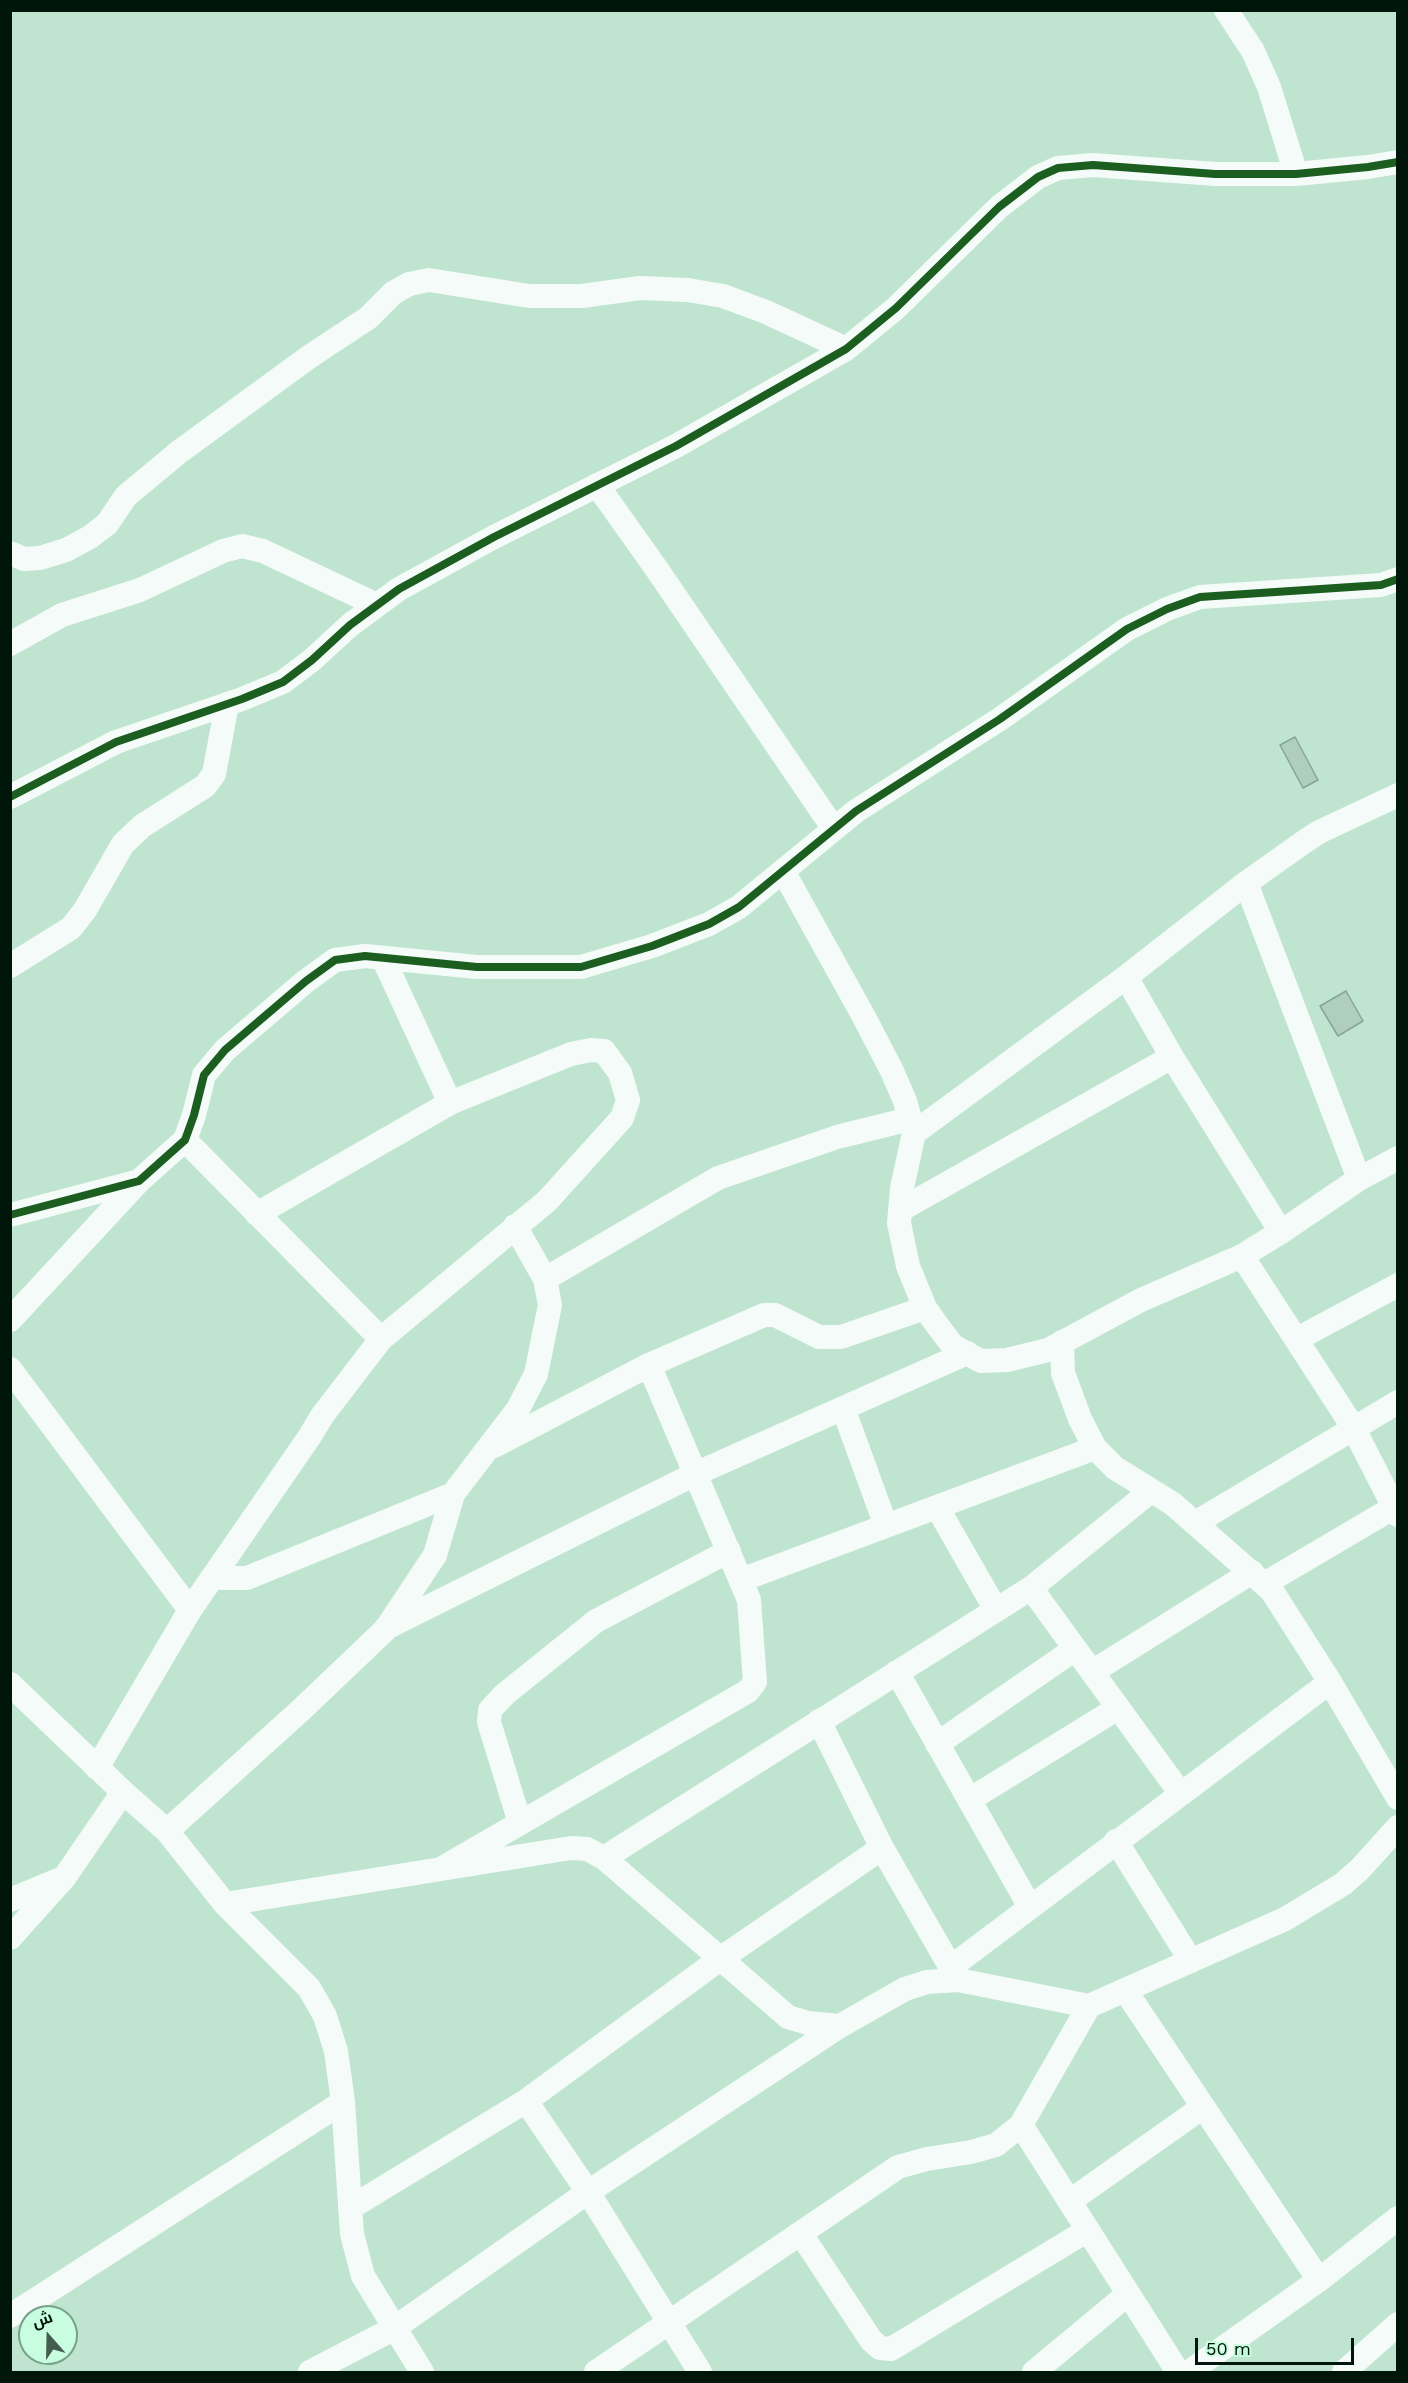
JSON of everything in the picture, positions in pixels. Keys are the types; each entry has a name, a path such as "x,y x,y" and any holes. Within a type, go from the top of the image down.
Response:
{"street":[{"path":"1226,10 1252,51 1269,87 1296,174"},
{"path":"10,797 116,742 283,682 312,660 350,625 399,589 484,542 676,446 846,349 896,308 999,207 1023,187 1058,168 1093,165 1215,174 1296,174 1398,162"},
{"path":"10,553 24,559 40,558 66,550 90,537 107,524 126,496 179,452 368,318 393,293 409,284 429,280 529,296 582,296 640,288 688,290 723,296 846,349"},
{"path":"597,485 834,829"},
{"path":"10,644 62,615 140,590 223,551 242,546 263,551 377,605"},
{"path":"10,1320 139,1181 185,1140 204,1076 225,1050 326,965 345,957 383,958 477,967 581,967 652,946 709,924 739,907 856,811 1000,719 1127,629 1167,609 1200,597 1381,585 1398,579"},
{"path":"10,966 70,928 85,910 123,844 141,826 205,786 214,774 227,704"},
{"path":"546,1279 718,1178 837,1137 912,1126 1126,978 1246,883 1319,832 1398,795"},
{"path":"783,871 892,1071 912,1126 899,1223 908,1266 925,1308 954,1346 981,1361 1007,1360 1048,1350 1141,1300 1242,1256 1359,1179 1398,1158"},
{"path":"1246,883 1359,1179"},
{"path":"383,958 450,1103"},
{"path":"1126,978 1172,1057 1281,1232"},
{"path":"97,1768 190,1610 322,1416 381,1339 547,1201 622,1118 628,1100 620,1073 604,1051 591,1050 571,1054 450,1103 258,1214"},
{"path":"900,1210 1172,1057"},
{"path":"185,1140 381,1339"},
{"path":"10,1215 139,1181"},
{"path":"166,1831 301,1710 386,1629 435,1555 453,1494 518,1409 536,1374 550,1305 546,1279 515,1226"},
{"path":"1092,1672 1258,1578 1396,1509 1353,1427 1242,1256"},
{"path":"1297,1339 1398,1285"},
{"path":"490,1448 648,1365 764,1315 775,1314 819,1337 841,1337 925,1308"},
{"path":"1062,1342 1063,1372 1080,1419 1095,1448 1115,1467 1173,1504 1272,1591 1330,1682 1398,1798"},
{"path":"386,1629 695,1474 967,1353"},
{"path":"441,1869 748,1691 755,1682 749,1600 648,1365"},
{"path":"10,1369 190,1610"},
{"path":"1195,1522 1398,1402"},
{"path":"843,1408 886,1526"},
{"path":"741,1580 1095,1448"},
{"path":"604,1858 1031,1588 1151,1491"},
{"path":"212,1578 247,1578 453,1494"},
{"path":"938,1507 996,1611"},
{"path":"520,1823 489,1722 490,1710 505,1694 596,1621 729,1551"},
{"path":"1031,1588 1181,1794"},
{"path":"938,1744 1075,1649"},
{"path":"897,1672 1030,1907"},
{"path":"310,2373 393,2329 588,2193 840,2026 905,1989 954,1973 1030,1907 1330,1682"},
{"path":"10,1684 166,1831 225,1904 309,1988 325,2016 334,2043 343,2102 352,2234 363,2276 393,2329 422,2373"},
{"path":"969,1800 1118,1708"},
{"path":"819,1721 882,1848 954,1973 1089,2006"},
{"path":"10,1938 64,1878 123,1792"},
{"path":"596,2373 898,2167 996,2145 1021,2126 1089,2006 1285,1919 1343,1884 1360,1869 1398,1827"},
{"path":"1116,1841 1191,1961"},
{"path":"225,1904 571,1848 587,1849 604,1858 788,2017 808,2023 840,2026"},
{"path":"350,2208 526,2101 720,1959 882,1848"},
{"path":"10,1900 64,1878"},
{"path":"1125,1990 1319,2280"},
{"path":"526,2101 588,2193 700,2373"},
{"path":"10,2316 343,2102"},
{"path":"1070,2201 1203,2107"},
{"path":"1021,2126 1178,2373"},
{"path":"1190,2373 1319,2280 1398,2218"},
{"path":"801,2234 871,2340 880,2348 891,2349 1088,2230"},
{"path":"1034,2373 1128,2294"},
{"path":"1344,2373 1398,2324"}],"building":[{"path":"1295,737 1318,780 1303,788 1280,745"},
{"path":"1346,991 1363,1021 1338,1036 1320,1006"}],"cycle path":[{"path":"10,797 116,742 242,699 283,682 312,660 350,625 399,589 494,537 676,446 846,349 896,308 999,207 1038,177 1058,168 1093,165 1215,174 1296,174 1398,162"},
{"path":"10,1215 139,1181 185,1140 204,1075 225,1050 306,981 335,960 365,956 477,967 581,967 652,946 709,924 739,907 856,811 1000,719 1127,629 1167,609 1200,597 1381,585 1398,579"}]}
